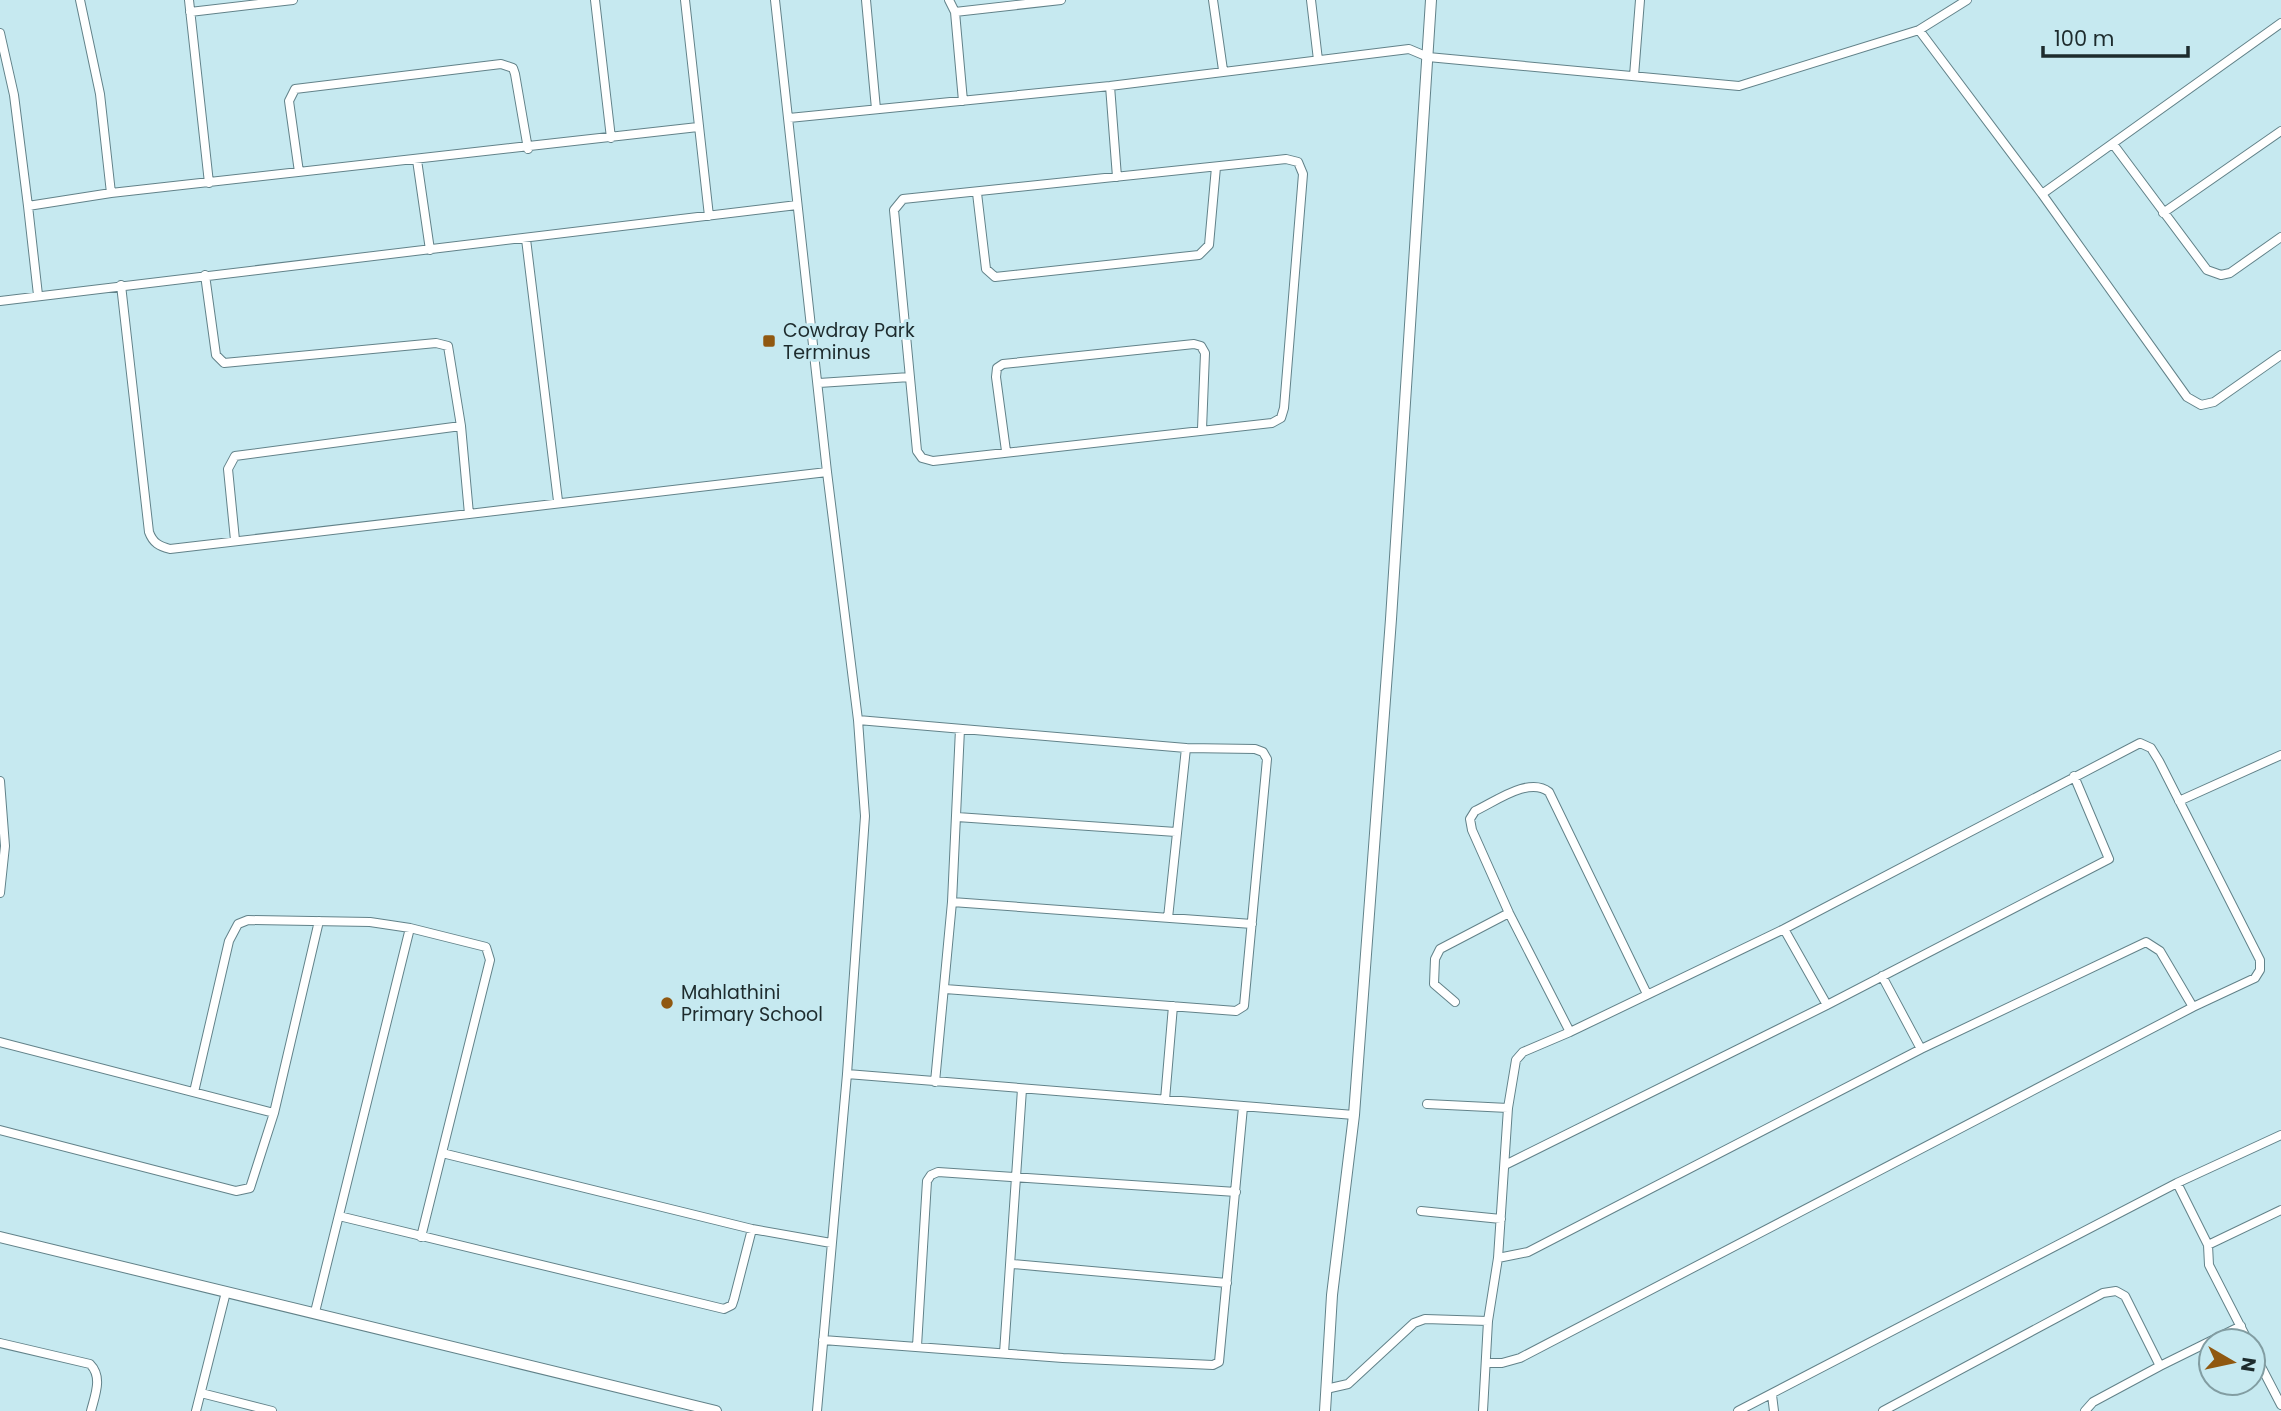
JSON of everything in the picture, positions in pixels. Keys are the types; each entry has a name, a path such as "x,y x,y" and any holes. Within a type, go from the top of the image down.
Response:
{"street":[{"path":"80,0 100,94 111,193"},
{"path":"189,0 209,183"},
{"path":"190,12 293,0"},
{"path":"595,0 611,138"},
{"path":"685,0 709,216"},
{"path":"775,0 827,472 858,720 865,816 847,1074 817,1411"},
{"path":"866,0 876,108"},
{"path":"949,0 955,12 963,101"},
{"path":"955,12 1061,0"},
{"path":"1213,0 1223,70"},
{"path":"1311,0 1318,60"},
{"path":"1325,1411 1332,1295 1354,1115 1391,619 1431,0"},
{"path":"1634,76 1640,0"},
{"path":"789,118 1110,86 1223,70 1409,50 1428,57 1739,86 1919,30 1968,0"},
{"path":"2042,194 2280,27"},
{"path":"1919,30 2042,194 2187,397 2201,405 2214,402 2281,355"},
{"path":"0,33 14,95 38,295"},
{"path":"299,172 289,101 295,89 501,64 513,68 515,74 528,149"},
{"path":"1110,86 1117,177"},
{"path":"28,206 111,193 528,149 698,127"},
{"path":"2164,213 2281,131"},
{"path":"2113,144 2202,266 2215,274 2230,273 2281,237"},
{"path":"1292,159 1298,162 1303,174 1281,418 1272,424 1202,429 933,461 922,458 917,452 894,210 903,199 1216,167 1292,159"},
{"path":"417,160 430,250"},
{"path":"977,193 986,269 995,277 1022,275 1204,253 1209,244 1216,167"},
{"path":"0,301 797,205"},
{"path":"526,239 558,501"},
{"path":"205,275 218,360 229,364 442,343 451,351 469,514"},
{"path":"121,285 152,540 170,549 558,501 827,472"},
{"path":"1006,451 996,377 997,368 1003,364 1194,344 1201,346 1205,353 1202,429"},
{"path":"819,383 910,377"},
{"path":"235,540 228,469 235,456 461,426"},
{"path":"858,720 1186,748 1255,749 1262,752 1267,759 1244,1006 1236,1011 946,989"},
{"path":"935,1082 946,989 960,729"},
{"path":"1483,1411 1488,1321 1498,1258 1508,1108 1516,1060 1523,1052 1784,929 2140,743 2151,748 2260,961 2260,970 2255,978 2193,1007 1520,1358 1502,1363 1486,1363"},
{"path":"1168,918 1186,748"},
{"path":"2179,801 2281,755"},
{"path":"1504,1165 1827,1004 2109,859 2074,776"},
{"path":"0,781 5,846 0,893"},
{"path":"1570,1032 1509,913 1472,830 1471,818 1475,811 1531,786 1541,786 1549,793 1647,994"},
{"path":"957,817 1176,832"},
{"path":"952,902 1252,925"},
{"path":"1455,1002 1434,984 1434,959 1440,950 1509,913"},
{"path":"194,1092 233,930 248,920 370,922 482,944 489,952 490,960 421,1237"},
{"path":"0,1130 236,1191 250,1188 254,1184 274,1113 319,921"},
{"path":"315,1312 410,928"},
{"path":"1784,929 1827,1004"},
{"path":"1498,1258 1528,1252 1921,1049 2146,942 2160,951 2193,1007"},
{"path":"1882,976 1921,1049"},
{"path":"1165,1100 1173,1006"},
{"path":"0,1042 274,1113"},
{"path":"847,1074 1354,1115"},
{"path":"1004,1353 1022,1089"},
{"path":"1427,1104 1508,1108"},
{"path":"823,1340 1004,1353 1213,1365 1219,1363 1222,1355 1243,1107"},
{"path":"1738,1411 2177,1183 2281,1135"},
{"path":"443,1153 752,1229 831,1243"},
{"path":"917,1346 928,1181 931,1175 938,1172 1016,1176 1236,1192"},
{"path":"2085,1411 2093,1402 2241,1326 2209,1265 2208,1245 2177,1183"},
{"path":"1421,1211 1501,1219"},
{"path":"2208,1245 2279,1214"},
{"path":"339,1216 724,1309 732,1305 752,1229"},
{"path":"0,1237 716,1411"},
{"path":"1012,1264 1227,1283"},
{"path":"1883,1411 2103,1293 2116,1291 2125,1296 2160,1366"},
{"path":"196,1411 226,1293"},
{"path":"1326,1389 1348,1384 1414,1323 1425,1319 1488,1321"},
{"path":"0,1343 90,1364 98,1379 91,1411"},
{"path":"2267,1378 2281,1405"},
{"path":"201,1393 272,1411"},
{"path":"1772,1395 1774,1411"}],"place":[{"name":"Cowdray Park Terminus","path":"769,341"},
{"name":"Mahlathini Primary School","path":"667,1003"}]}
